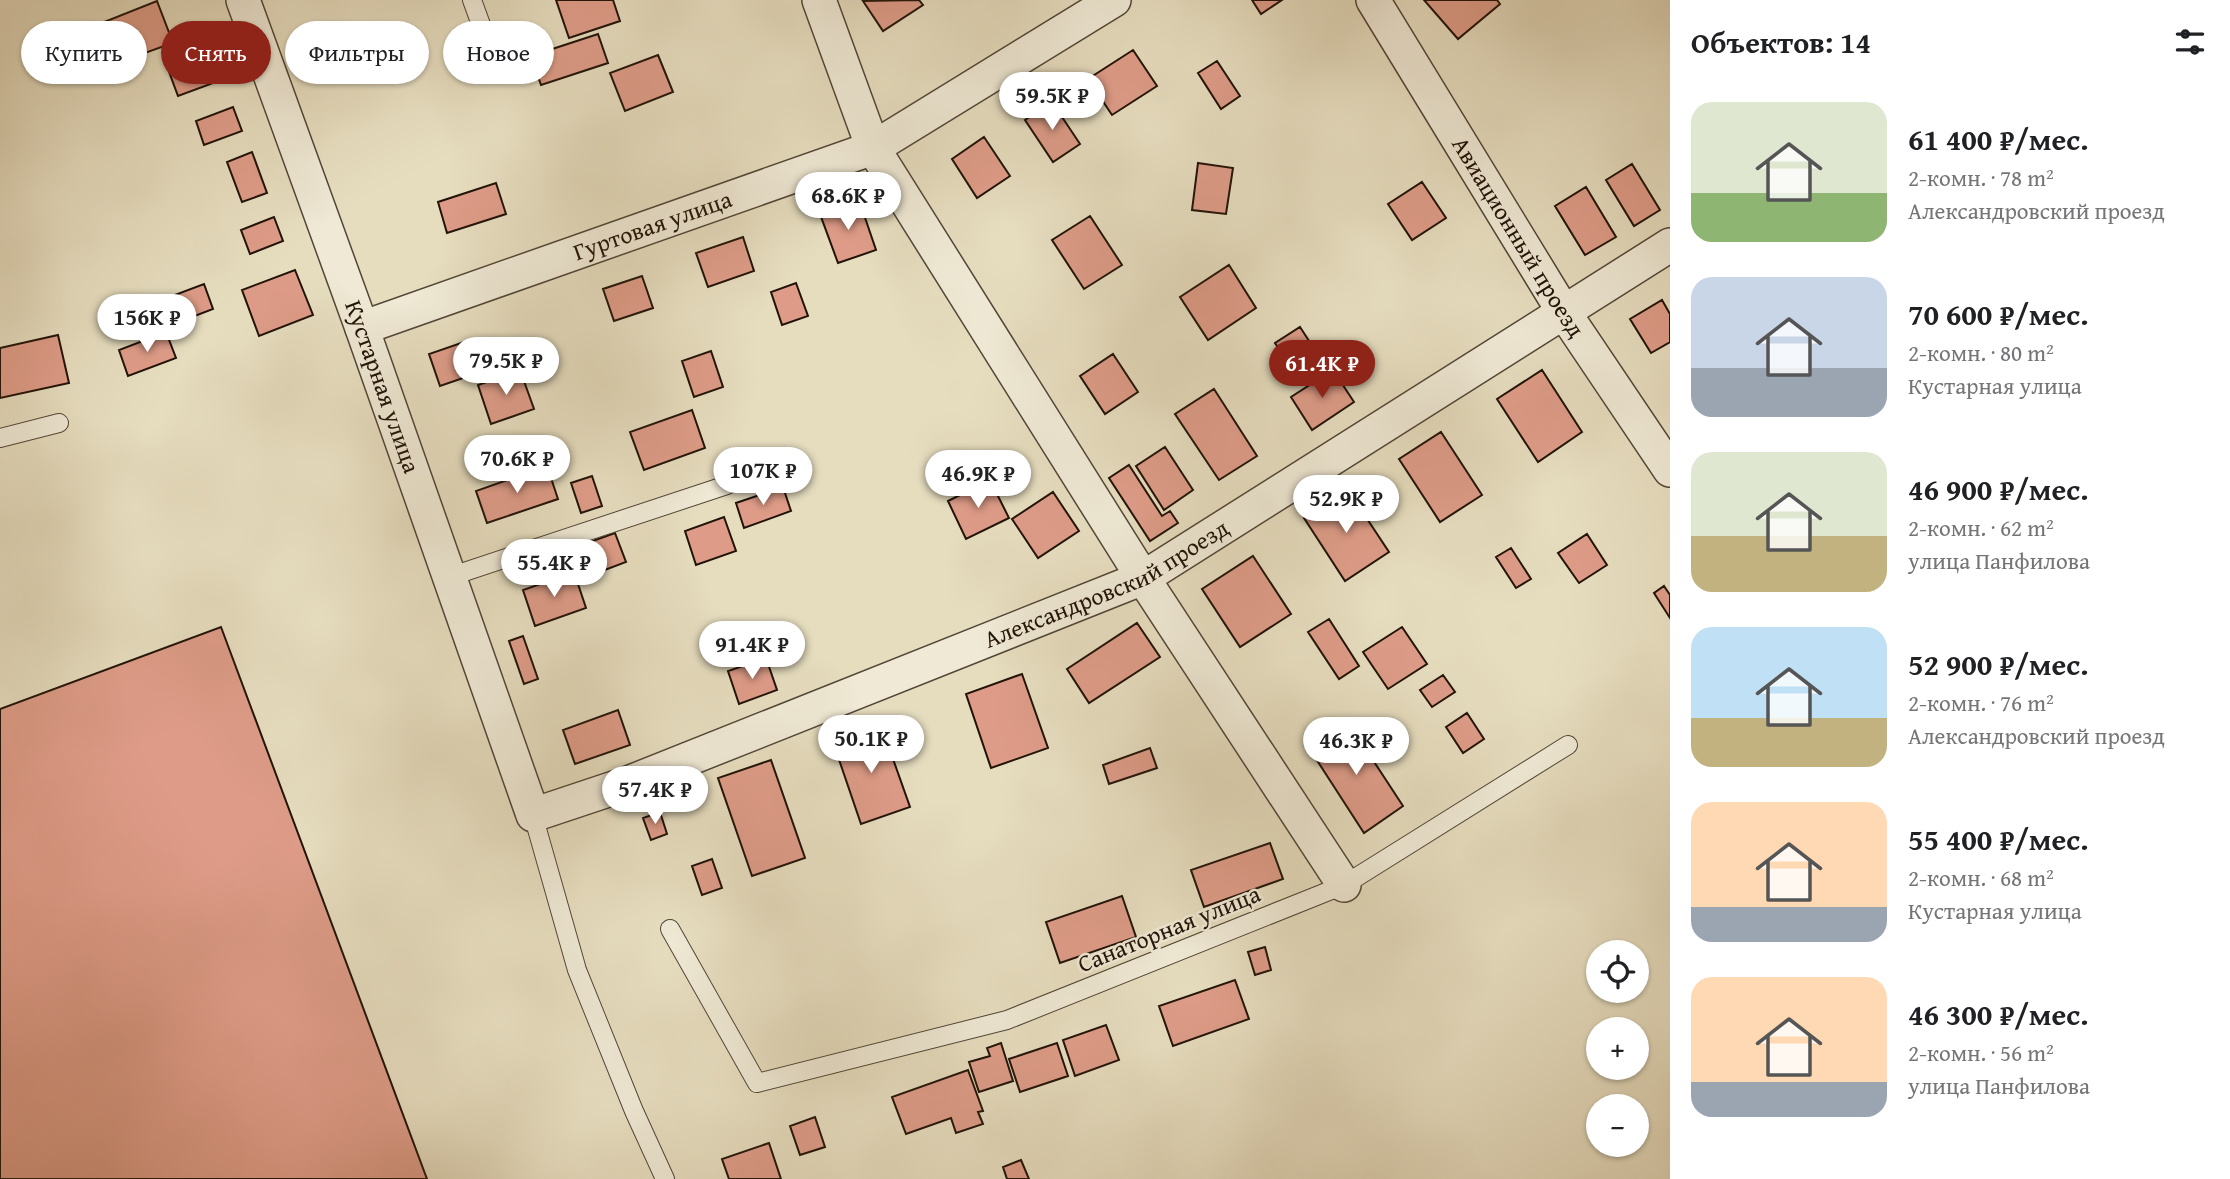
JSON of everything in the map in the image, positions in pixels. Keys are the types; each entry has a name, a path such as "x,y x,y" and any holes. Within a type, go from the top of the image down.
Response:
{"street":[{"name":"Кустарная улица","path":"243,0 362,328 533,815"},
{"path":"819,0 873,148 1143,578 1344,886"},
{"name":"Гуртовая улица","path":"362,328 873,148 1114,0"},
{"name":"Авиационный проезд","path":"1373,0 1563,311 1670,470"},
{"name":"Александровский проезд","path":"533,815 623,785 1143,578 1670,245"}],"lane":[{"path":"471,0 479,21"},
{"path":"0,438 59,423"},
{"path":"449,577 727,485"},
{"name":"Санаторная улица","path":"670,929 757,1083 1007,1020 1344,886 1568,745"},
{"path":"533,815 577,970 634,1111 665,1179"}],"building":[{"path":"556,0 613,0 620,21 569,38"},
{"path":"919,0 923,5 883,31 863,1"},
{"path":"1252,0 1282,0 1261,14"},
{"path":"1424,0 1497,0 1500,4 1458,39"},
{"path":"157,1 165,21 161,21 161,47 147,52 147,21 107,21"},
{"path":"598,34 608,63 554,81 554,48"},
{"path":"1133,50 1157,86 1112,115 1088,79"},
{"path":"658,55 673,92 625,111 610,73"},
{"path":"1217,61 1240,96 1221,109 1198,73"},
{"path":"174,84 211,84 178,96"},
{"path":"1052,102 1080,144 1053,162 1025,120"},
{"path":"233,107 242,131 204,145 196,121"},
{"path":"984,137 1010,176 977,198 952,159"},
{"path":"252,152 267,193 242,202 227,162"},
{"path":"1198,163 1233,168 1226,214 1192,210"},
{"path":"1632,164 1660,210 1634,226 1606,180"},
{"path":"1422,182 1446,218 1412,240 1388,204"},
{"path":"496,183 506,214 447,233 438,202"},
{"path":"1586,187 1616,237 1585,255 1555,206"},
{"path":"859,200 876,250 838,263 820,214"},
{"path":"1090,216 1122,265 1084,289 1052,240"},
{"path":"274,217 283,241 250,254 241,230"},
{"path":"743,237 754,271 708,287 696,253"},
{"path":"1229,265 1256,308 1208,340 1180,297"},
{"path":"295,270 313,315 259,336 242,290"},
{"path":"642,276 653,308 614,321 603,289"},
{"path":"796,283 808,316 782,325 771,292"},
{"path":"204,284 213,309 174,324 164,299"},
{"path":"1662,300 1670,314 1670,342 1651,353 1630,319"},
{"path":"1300,327 1326,367 1302,383 1275,343"},
{"path":"166,332 176,358 128,376 119,350"},
{"path":"58,335 69,383 0,398 0,348"},
{"path":"467,341 478,373 440,386 429,354"},
{"path":"711,351 723,387 694,397 682,361"},
{"path":"1113,354 1138,392 1105,414 1080,376"},
{"path":"520,370 534,409 491,424 478,385"},
{"path":"1333,370 1354,402 1312,430 1291,397"},
{"path":"1542,370 1582,432 1538,462 1497,399"},
{"path":"1214,389 1257,456 1219,480 1175,414"},
{"path":"692,410 705,448 644,470 630,432"},
{"path":"1441,432 1482,495 1440,522 1399,459"},
{"path":"1165,447 1193,490 1164,510 1136,466"},
{"path":"1129,465 1162,516 1170,511 1178,523 1150,541 1109,478"},
{"path":"547,466 558,499 487,523 476,491"},
{"path":"592,476 602,506 581,513 571,483"},
{"path":"990,480 1009,518 966,539 948,501"},
{"path":"783,487 791,511 744,528 736,503"},
{"path":"1348,490 1389,552 1345,581 1304,518"},
{"path":"1053,492 1079,531 1038,558 1012,519"},
{"path":"724,517 736,551 696,565 685,531"},
{"path":"615,533 626,562 597,573 587,543"},
{"path":"1587,534 1607,565 1579,583 1558,553"},
{"path":"1511,548 1531,579 1516,588 1496,557"},
{"path":"1253,556 1291,614 1240,647 1202,589"},
{"path":"574,572 586,608 535,626 523,590"},
{"path":"1664,586 1670,595 1670,618 1654,593"},
{"path":"1329,619 1359,666 1339,679 1308,632"},
{"path":"1137,623 1160,657 1089,703 1067,669"},
{"path":"221,627 427,1179 0,1179 0,709"},
{"path":"1402,627 1427,664 1388,689 1363,652"},
{"path":"523,636 538,679 524,684 509,641"},
{"path":"766,658 777,690 739,704 728,671"},
{"path":"1022,674 1048,748 991,768 966,694"},
{"path":"1443,675 1455,692 1432,707 1420,690"},
{"path":"618,710 630,745 575,764 563,730"},
{"path":"1467,713 1484,739 1463,753 1446,727"},
{"path":"1348,722 1403,806 1364,833 1309,748"},
{"path":"881,725 910,807 861,824 833,742"},
{"path":"1150,748 1157,768 1109,784 1103,765"},
{"path":"771,760 805,858 752,876 718,778"},
{"path":"660,812 667,834 651,840 643,818"},
{"path":"1270,843 1283,879 1204,907 1191,870"},
{"path":"712,859 722,888 702,895 692,866"},
{"path":"1122,896 1136,937 1060,963 1046,922"},
{"path":"1265,947 1271,970 1255,975 1248,952"},
{"path":"1235,980 1249,1019 1173,1046 1159,1006"},
{"path":"1106,1025 1119,1060 1075,1076 1063,1040"},
{"path":"1001,1043 1013,1081 979,1092 969,1062 990,1056 987,1048"},
{"path":"1057,1043 1068,1076 1020,1092 1009,1059"},
{"path":"968,1070 983,1111 978,1112 983,1124 956,1133 951,1118 906,1134 892,1097"},
{"path":"815,1117 825,1147 800,1155 790,1126"},
{"path":"769,1143 781,1179 729,1179 722,1159"},
{"path":"1021,1160 1029,1179 1007,1179 1003,1167"}]}
